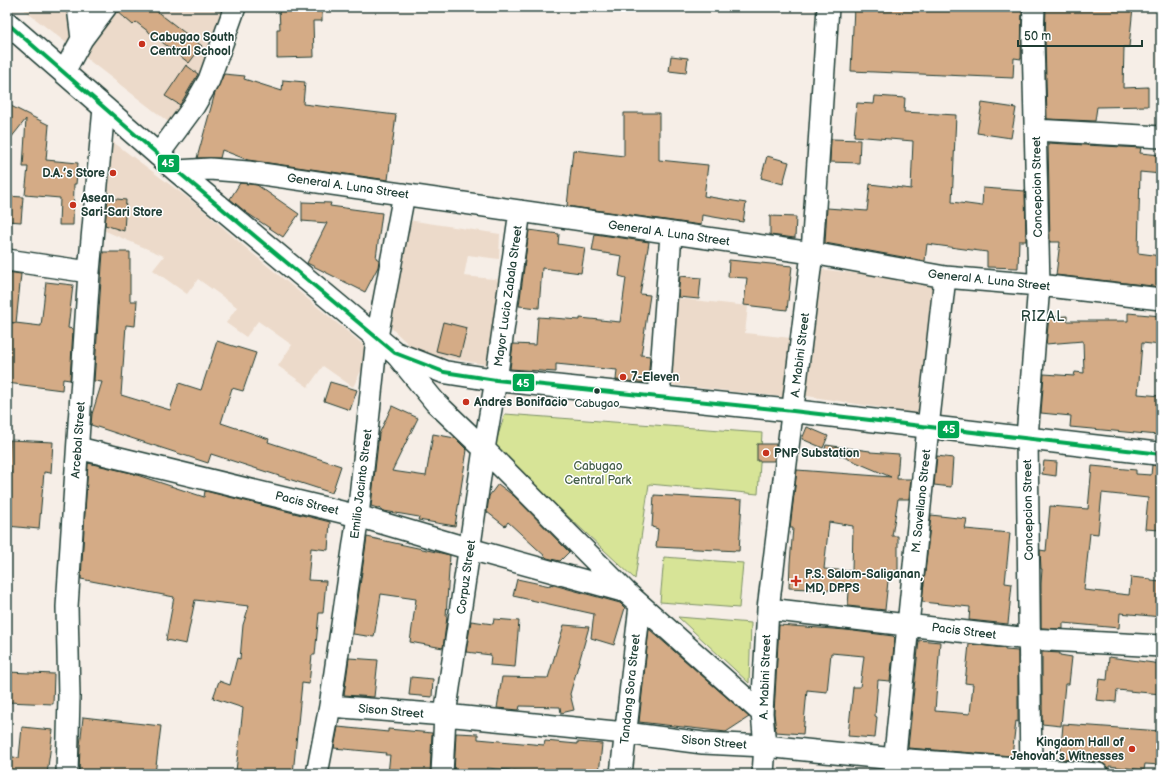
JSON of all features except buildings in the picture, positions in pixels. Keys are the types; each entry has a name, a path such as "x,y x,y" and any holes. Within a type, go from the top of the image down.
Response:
{"highway":[{"path":"9,30 64,72 158,155 395,353 444,372 496,380 1027,437 1161,454"}],"street":[{"path":"78,7 82,39"},
{"path":"64,72 82,39 106,7"},
{"path":"158,155 194,106 209,80 222,48 235,7"},
{"name":"A. Mabini Street","path":"763,774 764,746 762,713 768,609 812,253 828,7"},
{"name":"Concepcion Street","path":"1031,772 1027,437 1039,285 1033,39 1034,7"},
{"name":"Arcebal Street","path":"67,774 69,697 67,607 89,272 104,108"},
{"path":"1036,130 1161,137"},
{"name":"General A. Luna Street","path":"177,171 210,169 248,172 812,253 946,277 1039,285 1161,299"},
{"name":"Emilio Jacinto Street","path":"317,774 330,706 358,516 377,337 404,194"},
{"name":"Mayor Lucio Zabala Street","path":"496,380 520,211"},
{"path":"659,398 672,234"},
{"path":"7,260 89,272"},
{"name":"M. Savellano Street","path":"894,767 928,427 946,277"},
{"path":"395,353 435,402 633,598 762,713"},
{"name":"Corpuz Street","path":"442,774 445,715 484,449 496,380"},
{"name":"Pacis Street","path":"78,448 358,516 633,598"},
{"name":"Tandang Sora Street","path":"621,774 625,733 633,598"},
{"name":"Pacis Street","path":"768,609 1030,639 1161,646"},
{"name":"Sison Street","path":"330,706 445,715 625,733 703,743 764,746 894,767 1098,774"}],"shaded area":[{"name":"Cabugao South Central School","path":"20,7 228,7 205,81 171,124"},
{"path":"105,136 196,204 252,253 371,351 353,387 323,366 308,387 278,366 292,345 258,321 246,337 226,323 237,307 198,279 187,294 153,270 164,256 96,227"},
{"path":"408,220 500,234 499,259 468,255 464,276 503,280 488,365 418,353 390,327"},
{"path":"819,269 936,282 919,414 801,395"},
{"path":"674,298 748,306 745,333 791,338 784,397 664,384"}],"green space":[{"name":"Cabugao Central Park","path":"505,414 762,433 758,494 649,484 635,579 494,447"},
{"path":"664,557 743,563 739,608 660,602"},
{"path":"678,617 751,623 749,683"}],"transit line":[{"name":"45","path":"7,23 177,171 395,353 444,372 496,380 793,411 1161,454"}],"place":[{"name":"Cabugao South Central School","path":"142,44"},
{"name":"D.A.’s Store","path":"113,173"},
{"name":"Asean Sari-Sari Store","path":"73,205"},
{"name":"7-Eleven","path":"623,377"},
{"name":"Cabugao","path":"597,391"},
{"name":"Andres Bonifacio","path":"466,402"},
{"name":"PNP Substation","path":"766,453"},
{"name":"P.S. Salom-Saliganan, MD, DPPS","path":"796,581"},
{"name":"Kingdom Hall of Jehovah’s Witnesses","path":"1132,749"}],"district":[{"name":"RIZAL","path":"1043,316"}]}
